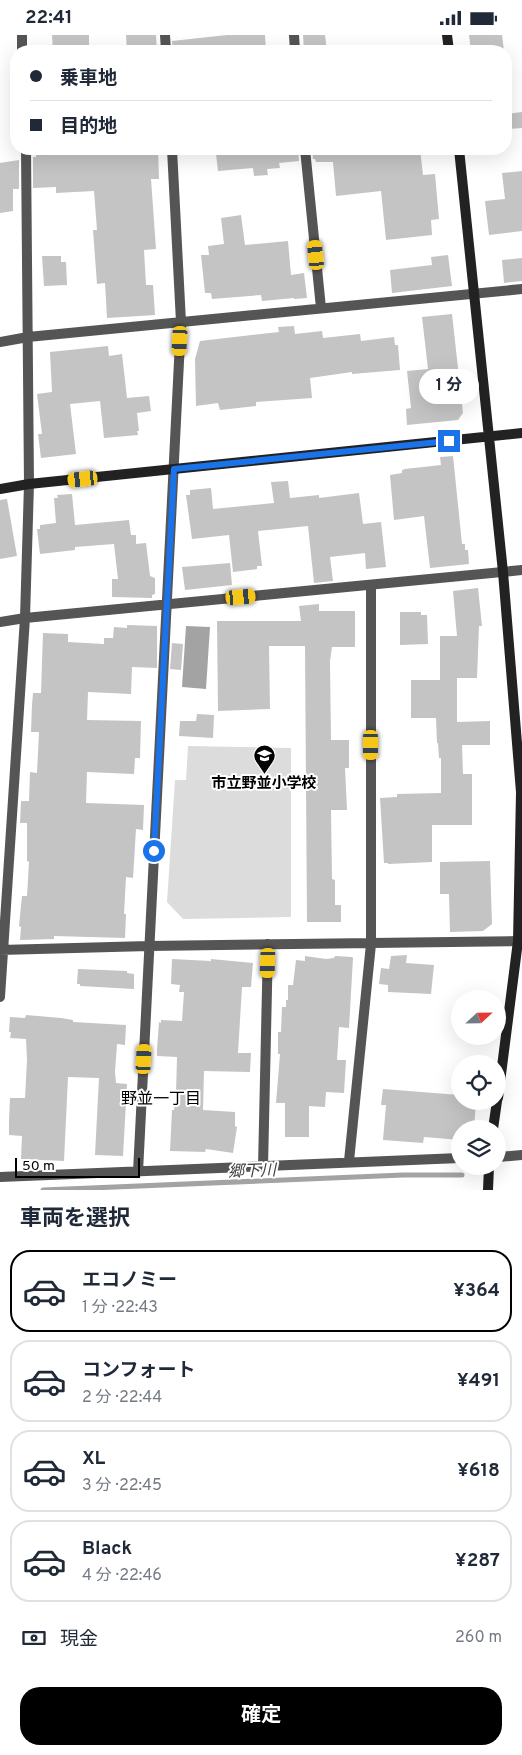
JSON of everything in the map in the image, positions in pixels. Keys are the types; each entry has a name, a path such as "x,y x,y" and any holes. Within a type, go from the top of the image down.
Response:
{"street":[{"path":"0,997 1,950 25,618 29,484 26,155"},
{"path":"138,1172 181,322 172,155"},
{"path":"306,155 321,309"},
{"path":"460,155 503,572 521,792 520,941 504,1055"},
{"path":"0,342 28,337 522,289"},
{"path":"0,489 29,484 522,433"},
{"path":"0,622 25,618 522,570"},
{"path":"349,1161 371,944 371,585"},
{"path":"1,950 520,941"},
{"path":"263,1167 268,944"},
{"path":"506,1156 522,1155"},
{"path":"0,1177 451,1158"},
{"path":"488,1190 489,1175"}],"shaded area":[{"path":"186,626 210,627 206,689 182,687"},
{"path":"188,746 291,748 291,917 183,919 167,902 175,780 186,780"}],"building":[{"path":"52,35 89,35 89,45 53,45"},
{"path":"126,35 156,35 157,45 127,45"},
{"path":"227,35 265,35 266,45 172,45 172,41"},
{"path":"303,35 325,35 326,45 304,45"},
{"path":"469,35 502,35 503,45 470,45"},
{"path":"522,112 522,128 512,129 512,113"},
{"path":"36,155 158,155 159,179 151,179 156,249 144,250 146,285 153,285 155,315 107,318 105,283 97,284 93,230 97,230 94,191 56,193 56,187 33,188 33,157 36,157"},
{"path":"216,155 298,155 299,161 279,163 280,168 267,169 268,175 254,176 253,168 218,171"},
{"path":"313,155 421,155 423,175 435,174 439,219 431,220 432,235 386,240 381,191 336,196 333,162 316,162"},
{"path":"19,160 19,189 13,189 13,211 0,213 0,163"},
{"path":"522,171 522,231 489,235 485,201 505,199 502,173"},
{"path":"241,215 245,245 288,241 291,275 304,273 307,298 262,301 261,295 212,299 211,293 205,293 201,255 209,255 208,246 224,244 221,218"},
{"path":"448,255 452,286 392,293 390,270 432,265 431,257"},
{"path":"42,256 61,256 61,262 66,262 67,285 44,286"},
{"path":"522,258 522,281 504,283 502,260"},
{"path":"452,314 463,413 458,420 407,425 406,409 411,408 407,371 428,369 422,317"},
{"path":"294,326 295,334 322,331 323,338 360,334 361,341 394,337 395,345 398,345 400,370 352,374 352,372 310,378 312,398 256,402 256,406 220,410 218,403 196,406 195,359 200,341 279,332 278,327"},
{"path":"108,346 109,356 122,354 127,398 149,396 151,411 137,413 138,435 104,438 100,401 70,404 76,454 41,458 38,434 42,434 37,394 52,392 50,352"},
{"path":"453,456 462,544 465,544 465,550 468,550 469,564 430,568 424,516 394,520 390,475 402,473 402,470 405,469 441,465 440,457"},
{"path":"288,481 290,498 319,495 319,498 359,493 363,524 381,522 386,567 366,569 365,553 330,557 333,581 314,583 308,526 258,531 262,566 257,566 257,569 233,572 229,535 192,539 186,495 190,495 190,490 211,488 213,509 274,503 271,482"},
{"path":"72,494 75,525 129,520 131,535 136,535 136,544 146,543 150,576 155,578 155,594 152,595 152,598 112,597 112,579 118,579 114,544 75,547 75,550 40,554 37,529 40,529 40,525 56,523 54,498 58,498 57,495"},
{"path":"7,499 17,556 0,559 0,500"},
{"path":"230,563 232,585 185,590 182,567"},
{"path":"478,588 482,626 479,626 477,678 457,678 457,722 490,721 490,745 462,745 463,774 472,774 472,825 432,825 432,862 384,863 380,798 397,797 397,794 441,793 441,758 439,758 437,743 436,718 411,718 411,680 440,680 440,636 457,636 453,591"},
{"path":"319,604 319,611 355,611 355,647 332,647 330,661 331,740 349,740 349,768 345,768 347,810 331,810 332,879 335,880 335,905 341,905 341,922 307,922 305,646 269,646 270,709 218,711 217,621 301,621 299,606"},
{"path":"400,612 421,612 421,615 427,615 428,644 400,645"},
{"path":"127,625 157,626 157,668 132,667 131,694 88,692 87,720 141,721 140,758 135,758 134,774 87,772 86,803 144,805 143,830 136,829 133,878 126,877 125,938 54,936 54,939 20,940 21,927 19,926 22,896 27,896 29,862 27,861 27,823 20,823 21,801 29,801 30,772 37,773 39,732 31,732 32,705 33,693 41,693 43,633 68,634 68,642 104,644 104,638 113,638 114,627 127,628"},
{"path":"172,643 183,644 181,670 170,669"},
{"path":"197,714 214,715 213,738 179,736 180,721 196,721"},
{"path":"490,861 492,924 483,931 450,932 449,894 440,894 440,862"},
{"path":"407,955 406,963 434,965 431,994 388,992 388,985 379,984 381,968 389,969 391,956"},
{"path":"305,956 326,959 334,958 335,956 353,958 349,1028 339,1027 337,1060 346,1060 344,1093 326,1092 325,1107 309,1106 309,1137 285,1137 285,1103 276,1103 280,1054 278,1054 278,1032 281,1032 282,1007 286,1007 286,1000 288,1000 288,985 293,985 296,960 305,961"},
{"path":"172,959 211,961 211,959 253,963 251,987 242,987 238,1053 251,1053 250,1072 204,1071 203,1110 235,1112 235,1126 237,1127 233,1153 206,1149 205,1152 170,1151 172,1110 174,1110 176,1094 177,1057 157,1056 157,1049 159,1022 161,1023 161,1020 182,1021 184,992 179,992 180,985 171,984"},
{"path":"78,969 127,971 127,973 134,974 134,989 80,986 80,984 77,984"},
{"path":"26,1015 61,1018 73,1020 73,1022 126,1025 125,1045 117,1044 115,1072 116,1083 127,1084 123,1156 95,1155 99,1078 68,1077 64,1161 21,1159 22,1136 9,1135 9,1121 10,1098 25,1098 26,1039 10,1038 11,1032 9,1032 10,1017 25,1018"},
{"path":"383,1089 451,1094 451,1110 475,1110 475,1120 451,1120 451,1139 424,1137 423,1143 383,1140 386,1105 381,1105"}],"waterway":[{"name":"郷下川","path":"43,1190 403,1175 451,1175"}],"place":[{"name":"市立野並小学校","path":"264,774"}],"district":[{"name":"野並一丁目","path":"161,1098"}],"route":[{"path":"154,851 174,469 449,441"}]}
